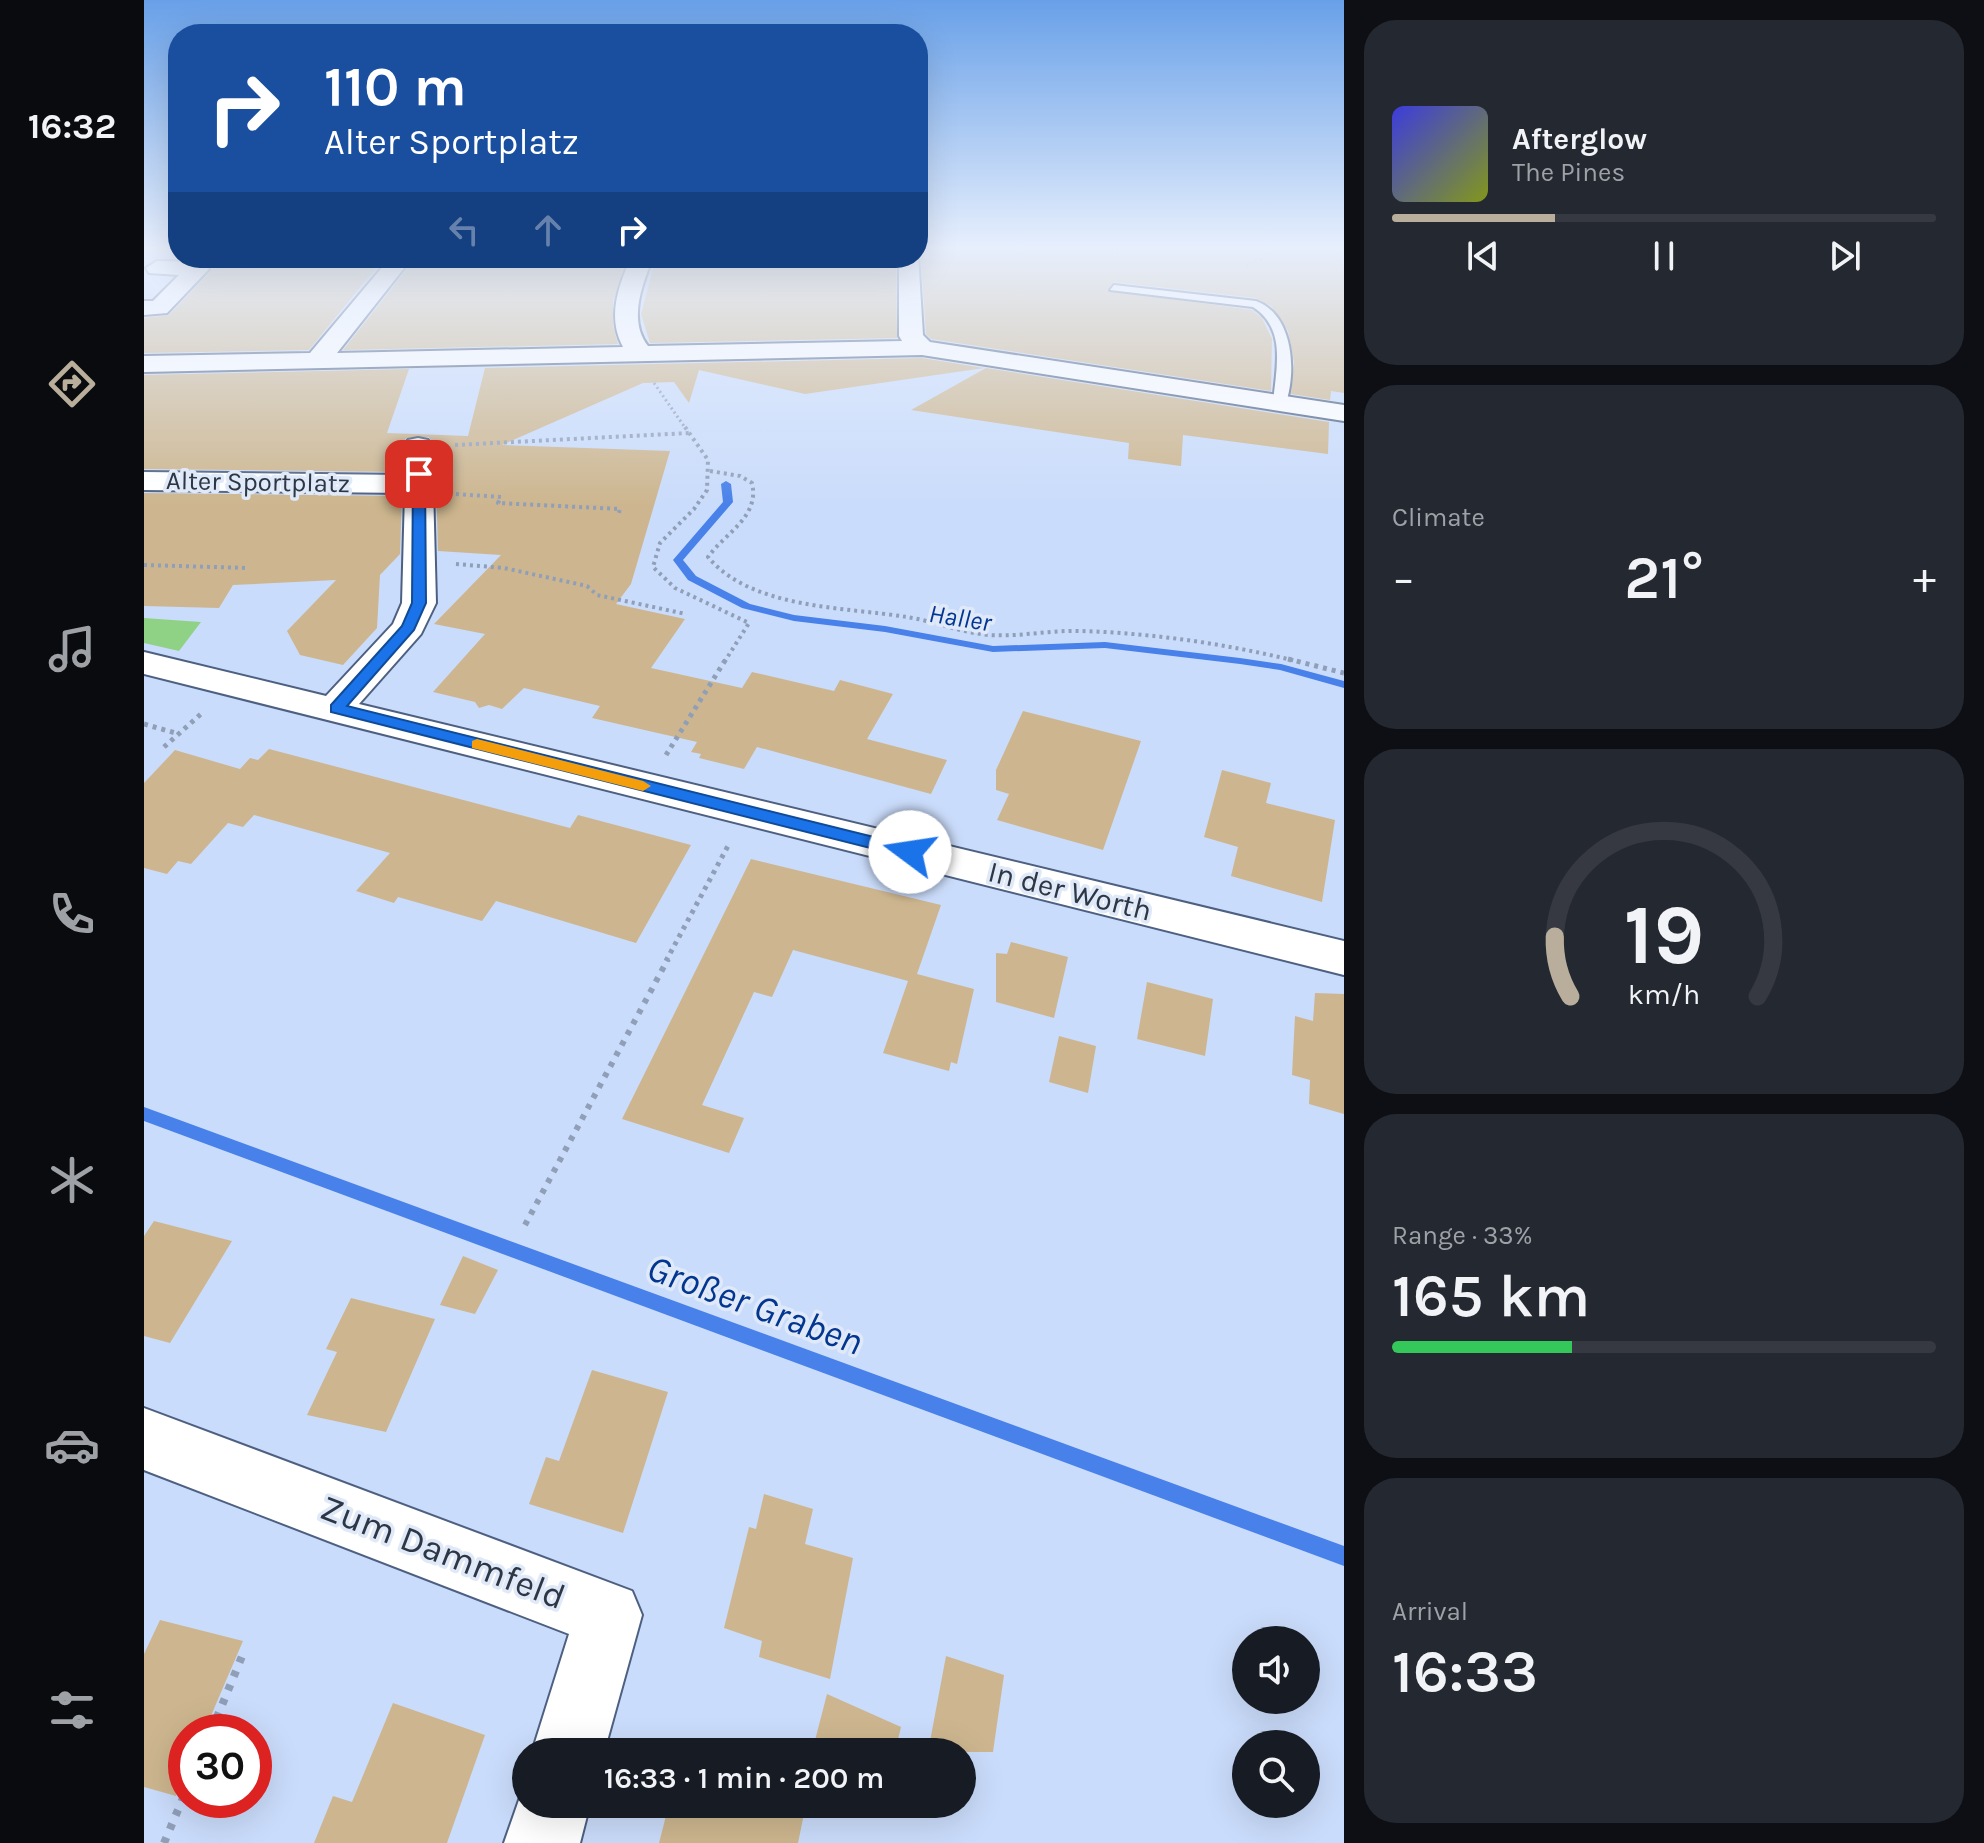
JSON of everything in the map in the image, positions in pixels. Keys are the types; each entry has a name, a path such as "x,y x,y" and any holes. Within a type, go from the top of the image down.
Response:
{"street":[{"path":"317,361 340,333"},
{"path":"631,333 636,354"},
{"path":"911,333 922,348"},
{"path":"144,364 849,353 922,348 1344,413"},
{"path":"336,708 409,627 419,603 418,446"},
{"name":"Alter Sportplatz","path":"144,481 420,488"},
{"name":"In der Worth","path":"144,663 1344,958"},
{"name":"Zum Dammfeld","path":"144,1439 608,1615 572,1738"},
{"path":"542,1843 549,1818"}],"lane":[{"path":"1280,403 1282,333"}],"path":[{"path":"636,354 708,460 710,471 707,492 694,511 660,543 653,567 675,588 749,623 646,787"},
{"path":"418,446 604,435 662,437 689,433"},
{"path":"710,471 740,476 752,483 755,490 748,513 713,547 708,557 711,562 736,580 795,602 908,617 988,635 1080,631 1189,640 1247,649 1344,673"},
{"path":"420,488 501,497 498,503 620,509 618,516"},
{"path":"551,512 554,505"},
{"path":"419,562 504,568 587,586 597,595 686,614"},
{"path":"144,565 248,568"},
{"path":"164,747 211,705"},
{"path":"144,724 179,734"},
{"path":"525,1225 732,839"},
{"path":"218,1714 245,1649"},
{"path":"164,1843 175,1818"}],"green space":[{"path":"144,618 201,622 179,651 144,643"}],"building":[{"path":"144,333 323,333 309,350 144,353"},
{"path":"356,333 615,333 618,344 343,350"},
{"path":"647,333 897,333 897,338 650,343"},
{"path":"1269,333 1272,339 1271,391 931,339 926,334"},
{"path":"1288,333 1344,333 1344,393 1331,391 1330,400 1291,394 1294,362"},
{"path":"922,358 984,368 805,394 699,370 689,403 674,382 643,383 502,445 670,451 631,584 616,604 685,619 651,668 742,688 752,672 834,691 840,680 893,694 867,739 947,760 931,794 757,747 744,769 699,758 701,754 691,752 697,742 592,718 600,706 524,688 502,709 489,705 479,708 475,702 433,692 485,634 434,624 501,555 438,551 435,446 429,437 406,438 401,446 402,472 144,469 144,375 409,369 387,433 468,436 485,368"},
{"path":"986,368 1329,422 1328,454 1183,435 1181,466 1128,459 1129,443 911,410"},
{"path":"144,493 402,496 400,554 380,575 377,628 343,665 300,655 287,631 336,580 233,585 219,608 144,606"},
{"path":"1023,711 1141,741 1103,850 997,820 1009,794 996,790 996,770"},
{"path":"269,749 570,828 578,815 691,845 636,943 496,901 482,921 398,897 394,903 356,891 390,853 254,815 243,827 228,823 191,864 178,861 167,874 144,868 144,783 175,750 240,769 250,758 258,760"},
{"path":"1222,770 1271,783 1266,803 1335,820 1322,902 1231,876 1238,847 1204,837"},
{"path":"751,859 941,905 917,974 974,989 957,1064 951,1062 949,1071 883,1053 908,981 793,950 772,997 754,992 702,1105 744,1118 729,1153 622,1119"},
{"path":"1011,942 1068,957 1054,1018 996,1002 996,953 1007,954"},
{"path":"1147,982 1213,999 1205,1056 1137,1039"},
{"path":"1315,993 1344,994 1344,1114 1309,1104 1310,1080 1292,1075 1295,1016 1313,1021"},
{"path":"1059,1036 1096,1046 1088,1093 1049,1082"},
{"path":"154,1221 232,1241 170,1343 144,1336 144,1236"},
{"path":"463,1256 498,1270 475,1314 440,1305"},
{"path":"351,1298 435,1319 386,1432 307,1415 337,1352 326,1349"},
{"path":"592,1370 668,1392 623,1533 529,1504 546,1457 559,1461"},
{"path":"764,1494 813,1509 805,1544 853,1558 830,1679 759,1657 762,1641 724,1628 749,1527 756,1529"},
{"path":"160,1620 243,1641 212,1714 168,1714 168,1794 144,1787 144,1654"},
{"path":"946,1656 1004,1675 993,1752 976,1752 976,1738 931,1738"},
{"path":"827,1694 901,1727 898,1738 816,1738"},
{"path":"393,1703 485,1735 447,1843 314,1843 333,1796 352,1802"},
{"path":"665,1818 803,1818 798,1843 659,1843"}],"waterway":[{"name":"Haller","path":"726,484 728,502 678,560 692,578 746,606 794,618 885,629 993,649 1105,645 1281,667 1344,685"},
{"name":"Großer Graben","path":"144,1114 1344,1556"}],"slow traffic":[{"path":"477,744 643,786"}],"route":[{"path":"419,474 419,603 409,627 336,708 910,852"}]}
